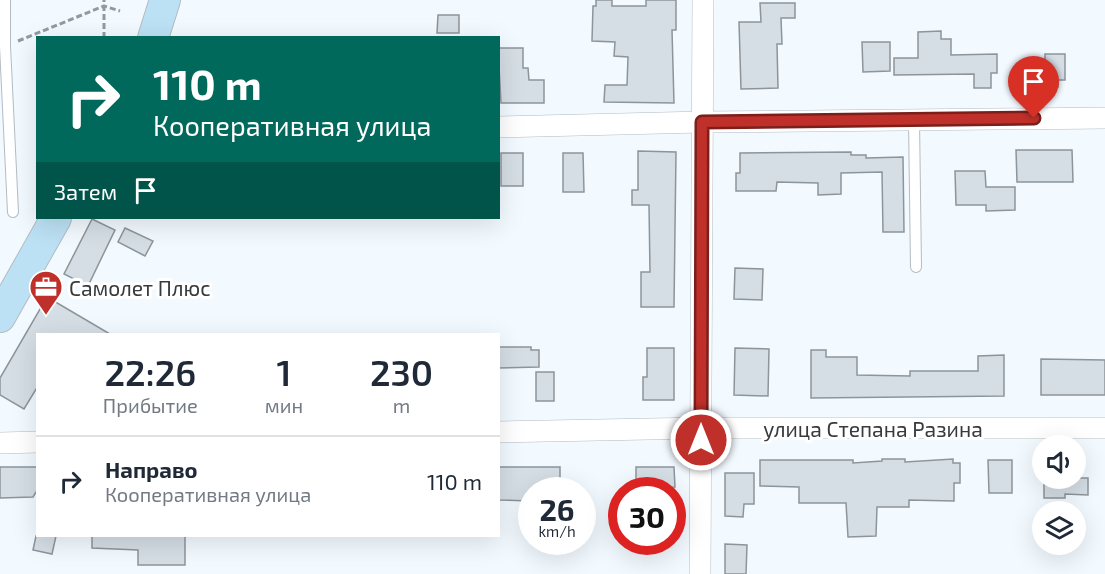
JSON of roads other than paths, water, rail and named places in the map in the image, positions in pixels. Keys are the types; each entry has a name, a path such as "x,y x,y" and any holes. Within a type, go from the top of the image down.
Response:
{"main road":[{"path":"154,36 165,0"},
{"path":"0,317 55,219"}],"street":[{"path":"700,574 703,0"},
{"path":"500,128 702,122 1105,118"},
{"name":"улица Степана Разина","path":"500,432 701,428 1105,428"},
{"path":"0,443 36,442"}],"lane":[{"path":"5,0 13,212"},
{"path":"914,120 915,267"}],"place":[{"name":"Самолет Плюс","path":"46,316"}]}
